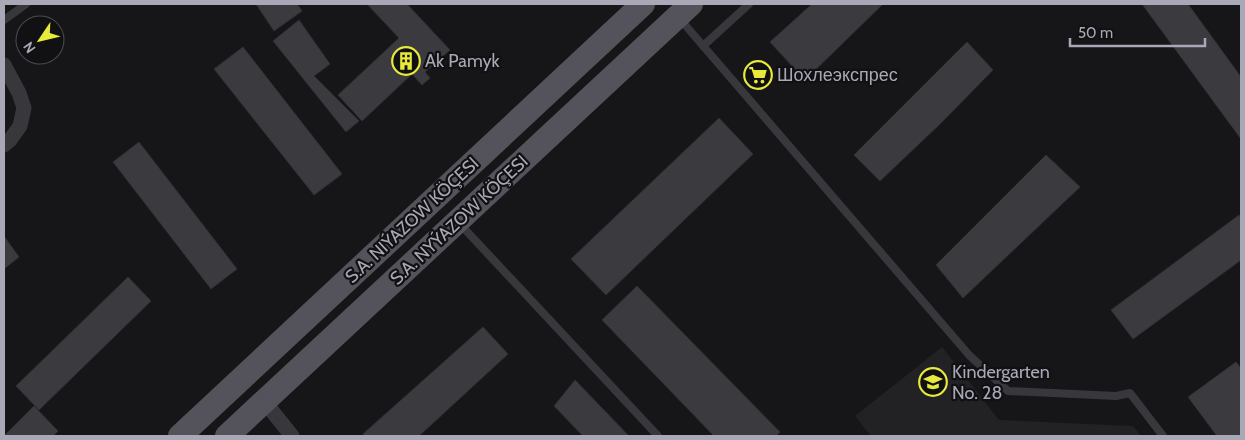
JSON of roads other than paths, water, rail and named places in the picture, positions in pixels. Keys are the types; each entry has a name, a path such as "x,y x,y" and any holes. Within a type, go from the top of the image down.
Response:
{"main road":[{"name":"S.A. NIÝAZOW KÖÇESI","path":"180,436 643,4"},
{"name":"S.A. NYÝAZOW KÖÇESI","path":"227,436 684,10"}],"street":[{"path":"4,65 24,108 20,126 4,145"},
{"path":"264,402 292,436"}],"lane":[{"path":"4,20 26,4"},
{"path":"703,46 749,4"},
{"path":"684,10 703,46 969,355 1008,391 1116,396 1130,393 1163,436"},
{"path":"458,221 658,436"}],"place":[{"name":"Ak Pamyk","path":"406,61"},
{"name":"Шохлеэкспрес","path":"758,75"},
{"name":"Kindergarten No. 28","path":"933,382"}]}
